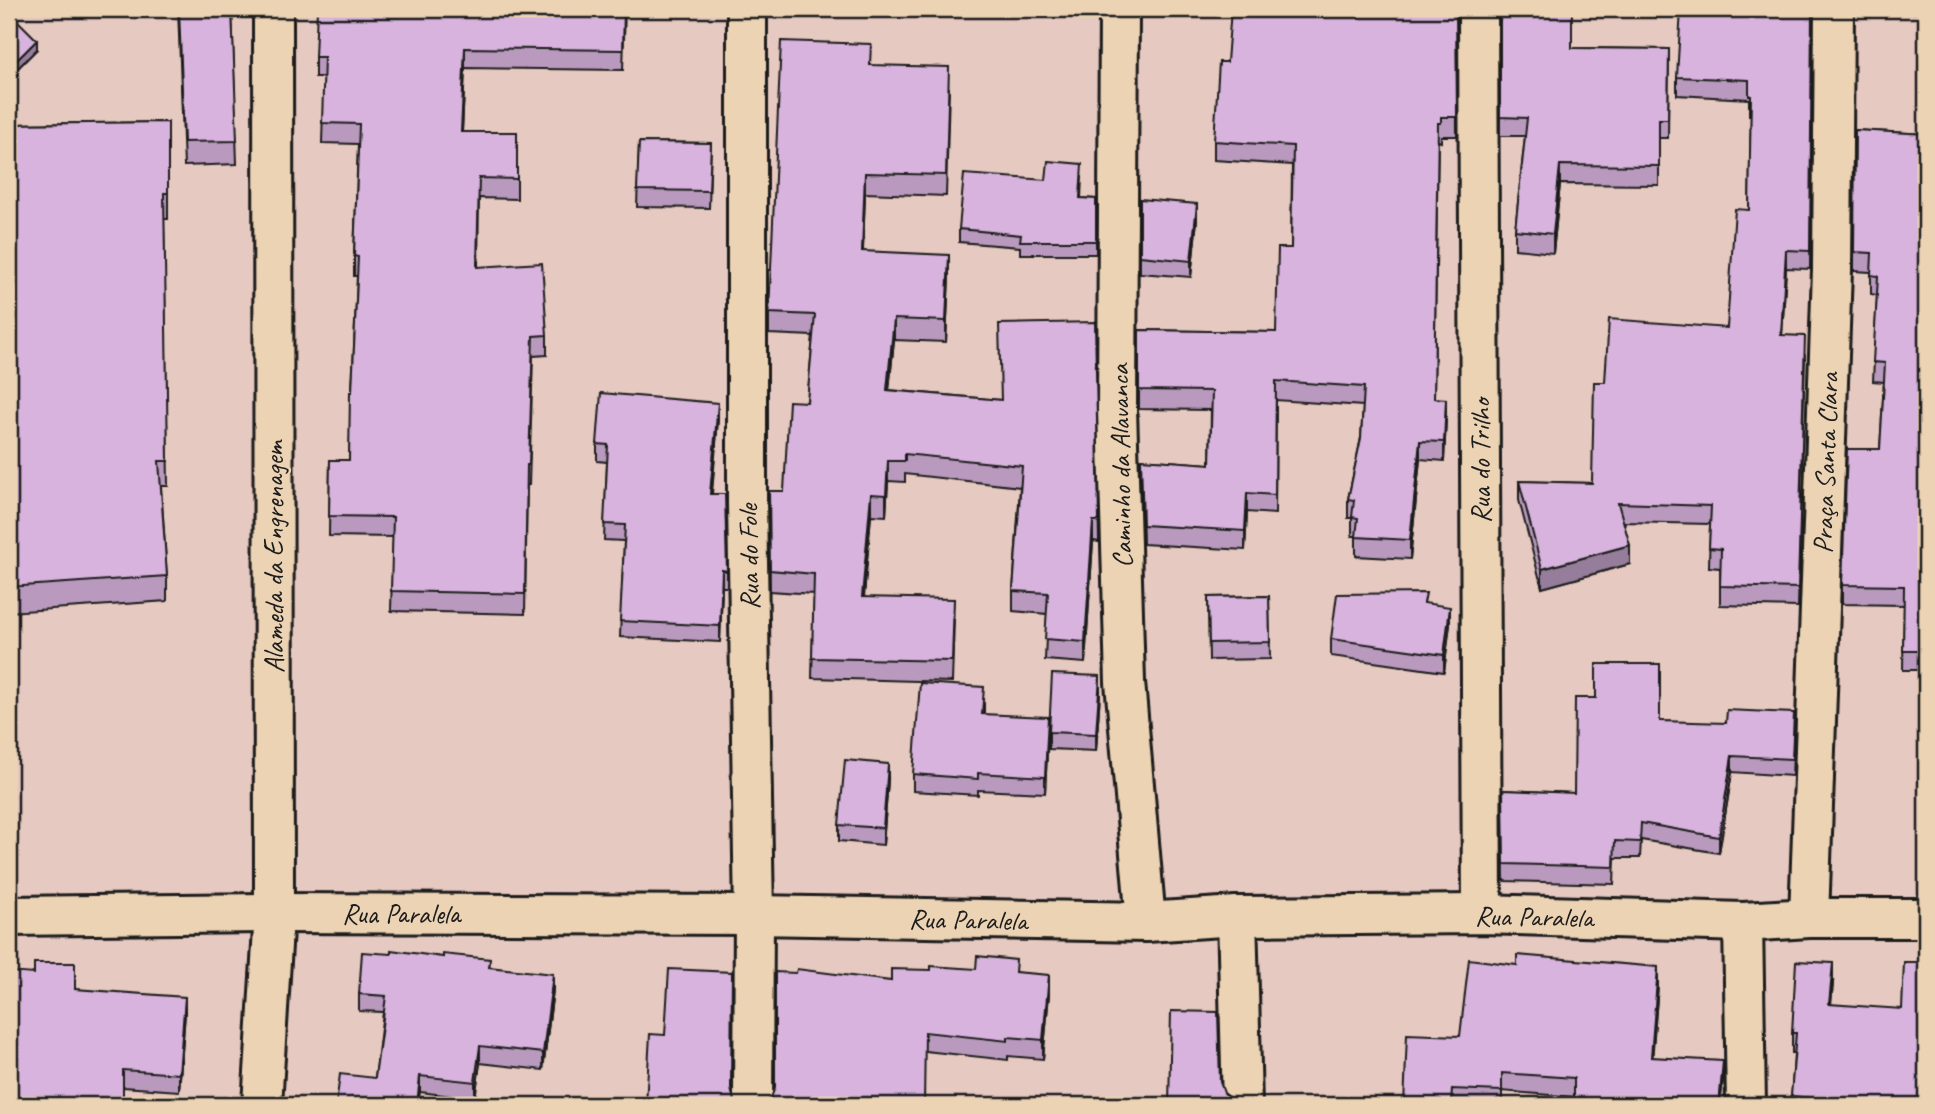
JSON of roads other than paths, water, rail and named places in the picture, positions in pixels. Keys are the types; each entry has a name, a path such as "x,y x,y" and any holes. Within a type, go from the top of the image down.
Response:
{"street":[{"name":"Alameda da Engrenagem","path":"262,1105 274,913 273,9"},
{"name":"Rua do Fole","path":"747,9 747,503 754,915 753,1105"},
{"name":"Caminho da Alavanca","path":"1119,9 1117,409 1122,587 1125,682 1146,922"},
{"name":"Rua do Trilho","path":"1478,9 1482,914"},
{"name":"Praça Santa Clara","path":"1810,918 1832,270 1834,9"},
{"name":"Rua Paralela","path":"9,916 274,913 754,915 1146,922 1237,916 1482,914 1743,922 1810,918 1926,918"},
{"path":"1237,916 1242,1105"},
{"path":"1743,922 1746,1105"}]}
